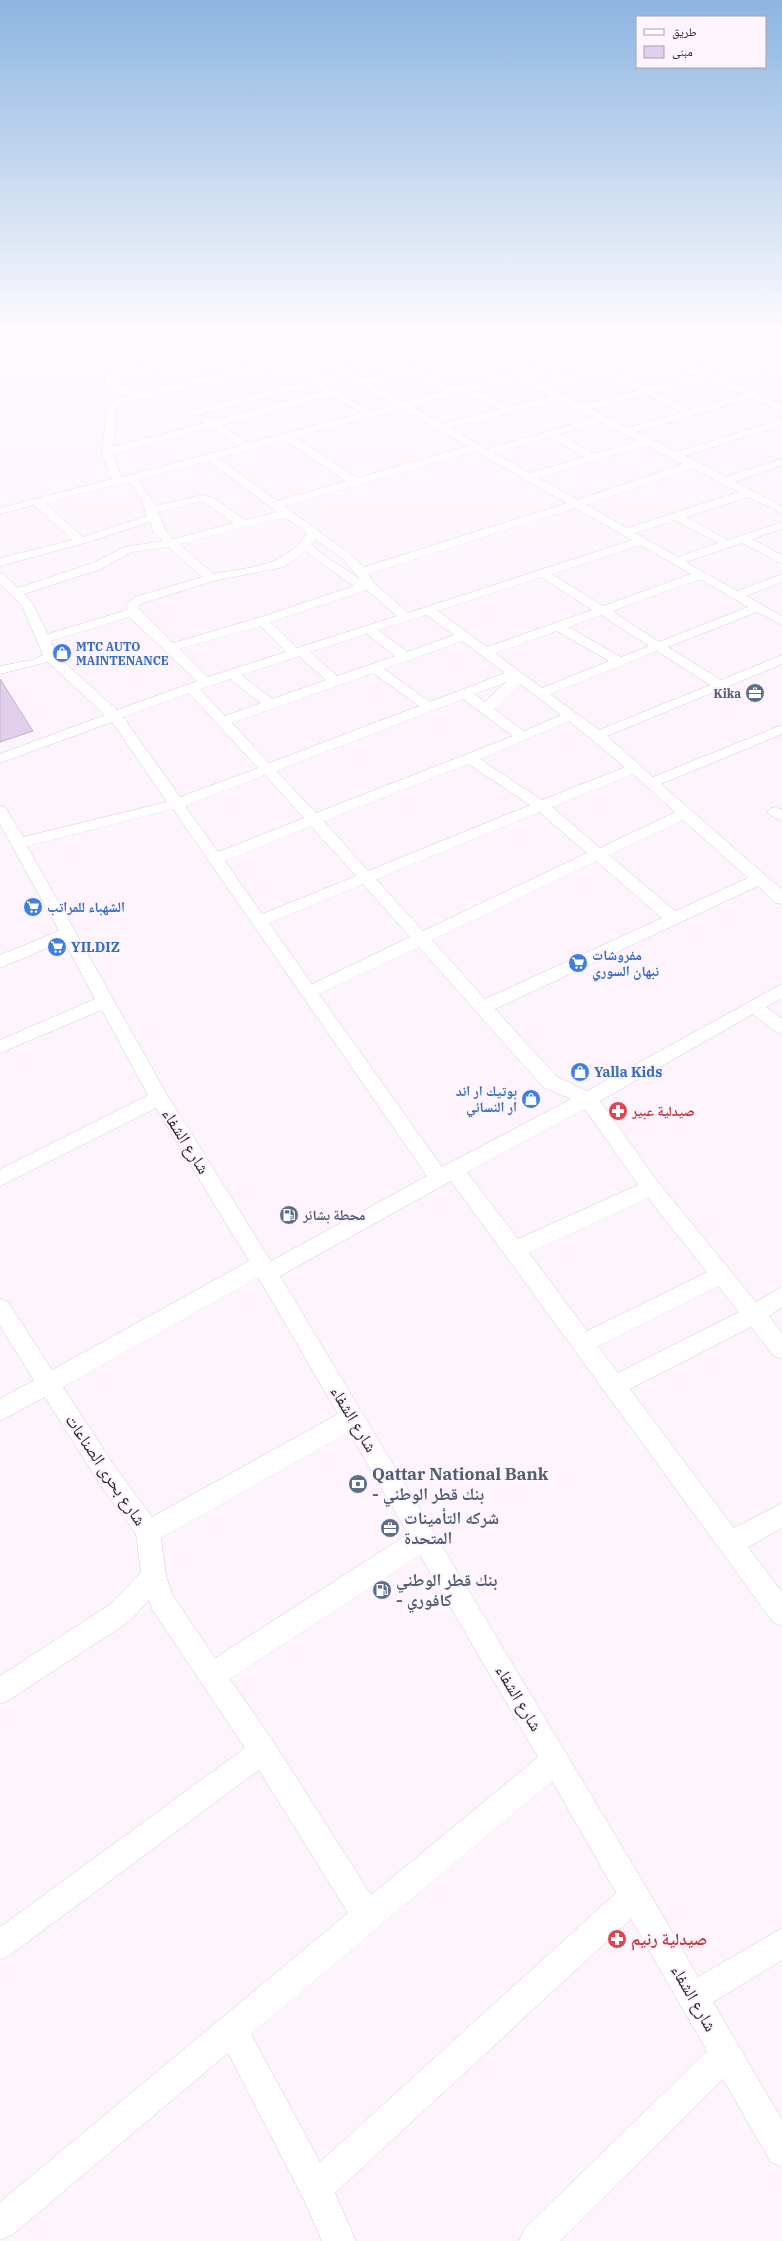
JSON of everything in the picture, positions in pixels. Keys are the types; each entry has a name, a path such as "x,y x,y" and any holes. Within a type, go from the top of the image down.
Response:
{"street":[{"path":"109,437 107,452 118,481"},
{"path":"107,452 165,437"},
{"path":"232,437 248,447"},
{"path":"0,511 132,478 284,437"},
{"path":"287,437 355,482"},
{"path":"458,437 782,621"},
{"path":"275,505 355,482 539,437"},
{"path":"555,437 595,458"},
{"path":"639,437 782,510"},
{"path":"676,456 737,437"},
{"path":"530,477 647,441"},
{"path":"210,457 313,533 347,556 362,572 366,586"},
{"path":"726,481 782,462"},
{"path":"362,572 577,504 693,464"},
{"path":"132,478 153,513 159,532 211,578"},
{"path":"626,532 748,493"},
{"path":"0,562 81,541 153,513 202,498 210,500 244,524"},
{"path":"37,502 81,541"},
{"path":"16,593 97,566 130,549 170,543 287,513"},
{"path":"676,516 728,544"},
{"path":"677,561 782,526"},
{"path":"313,533 306,545 290,559 269,567 211,578 139,600 133,604 132,609 136,615 170,648 198,684 223,721 484,1007 550,1082 588,1099 651,1188 782,1348"},
{"path":"744,538 782,560"},
{"path":"0,759 198,684 405,617 430,611 641,541"},
{"path":"306,545 322,559 366,586 405,617"},
{"path":"290,559 322,559"},
{"path":"543,573 719,686"},
{"path":"486,652 701,575"},
{"path":"0,577 27,604 44,639 50,657 114,715 309,992 447,1174 515,1250 582,1343 616,1385 782,1613"},
{"path":"737,595 782,578"},
{"path":"170,648 262,621 366,586"},
{"path":"541,693 758,607"},
{"path":"430,611 597,735 782,899"},
{"path":"44,639 120,615 130,613 136,615"},
{"path":"262,621 297,652 335,681"},
{"path":"558,626 620,662"},
{"path":"368,629 405,657"},
{"path":"223,721 464,636"},
{"path":"0,670 50,657"},
{"path":"597,735 782,659"},
{"path":"375,668 429,706"},
{"path":"232,674 270,704"},
{"path":"19,844 176,804 429,706 517,675"},
{"path":"486,709 517,675"},
{"path":"464,693 523,737"},
{"path":"215,859 523,737 571,715"},
{"path":"651,783 782,729"},
{"path":"469,758 541,806 674,919"},
{"path":"259,921 635,768"},
{"path":"782,809 775,812 782,816"},
{"name":"شارع الشفاء","path":"0,810 159,1098 264,1268 424,1538 635,1895 782,2151"},
{"path":"309,992 685,813"},
{"path":"484,1007 759,879"},
{"path":"0,962 69,934"},
{"path":"0,1411 264,1268 447,1174 588,1099 782,990"},
{"path":"0,1047 106,1001"},
{"path":"754,1006 782,1028"},
{"path":"0,1178 159,1098"},
{"path":"515,1250 651,1188"},
{"path":"582,1343 721,1275"},
{"path":"616,1385 755,1314 782,1296"},
{"name":"شارع بحرى الصناعات","path":"0,1308 107,1475 140,1516 148,1532 154,1576 161,1600 263,1751 367,1916"},
{"path":"148,1532 353,1418"},
{"path":"731,1543 782,1515"},
{"path":"212,1675 424,1538"},
{"path":"0,1691 121,1612 154,1576"},
{"path":"0,1945 263,1751"},
{"path":"0,2223 555,1760"},
{"path":"316,2188 635,1895"},
{"path":"693,1997 782,1943"},
{"path":"232,2030 316,2188 339,2241"},
{"path":"536,2241 726,2054"}],"building":[{"path":"0,679 33,731 0,742"}],"place":[{"name":"MTC AUTO MAINTENANCE","path":"62,653"},
{"name":"Kika","path":"755,693"},
{"name":"الشهباء للمراتب","path":"33,907"},
{"name":"YILDIZ","path":"57,947"},
{"name":"مفروشات نبهان السوري","path":"578,963"},
{"name":"Yalla Kids","path":"580,1072"},
{"name":"بوتيك ار اند ار النسائي","path":"531,1099"},
{"name":"صيدلية عبير","path":"618,1111"},
{"name":"محطة بشائر","path":"289,1215"},
{"name":"Qattar National Bank - بنك قطر الوطني","path":"358,1484"},
{"name":"شركه التأمينات المتحدة","path":"390,1528"},
{"name":"بنك قطر الوطني - كافوري","path":"382,1590"},
{"name":"صيدلية رنيم","path":"617,1939"}]}
